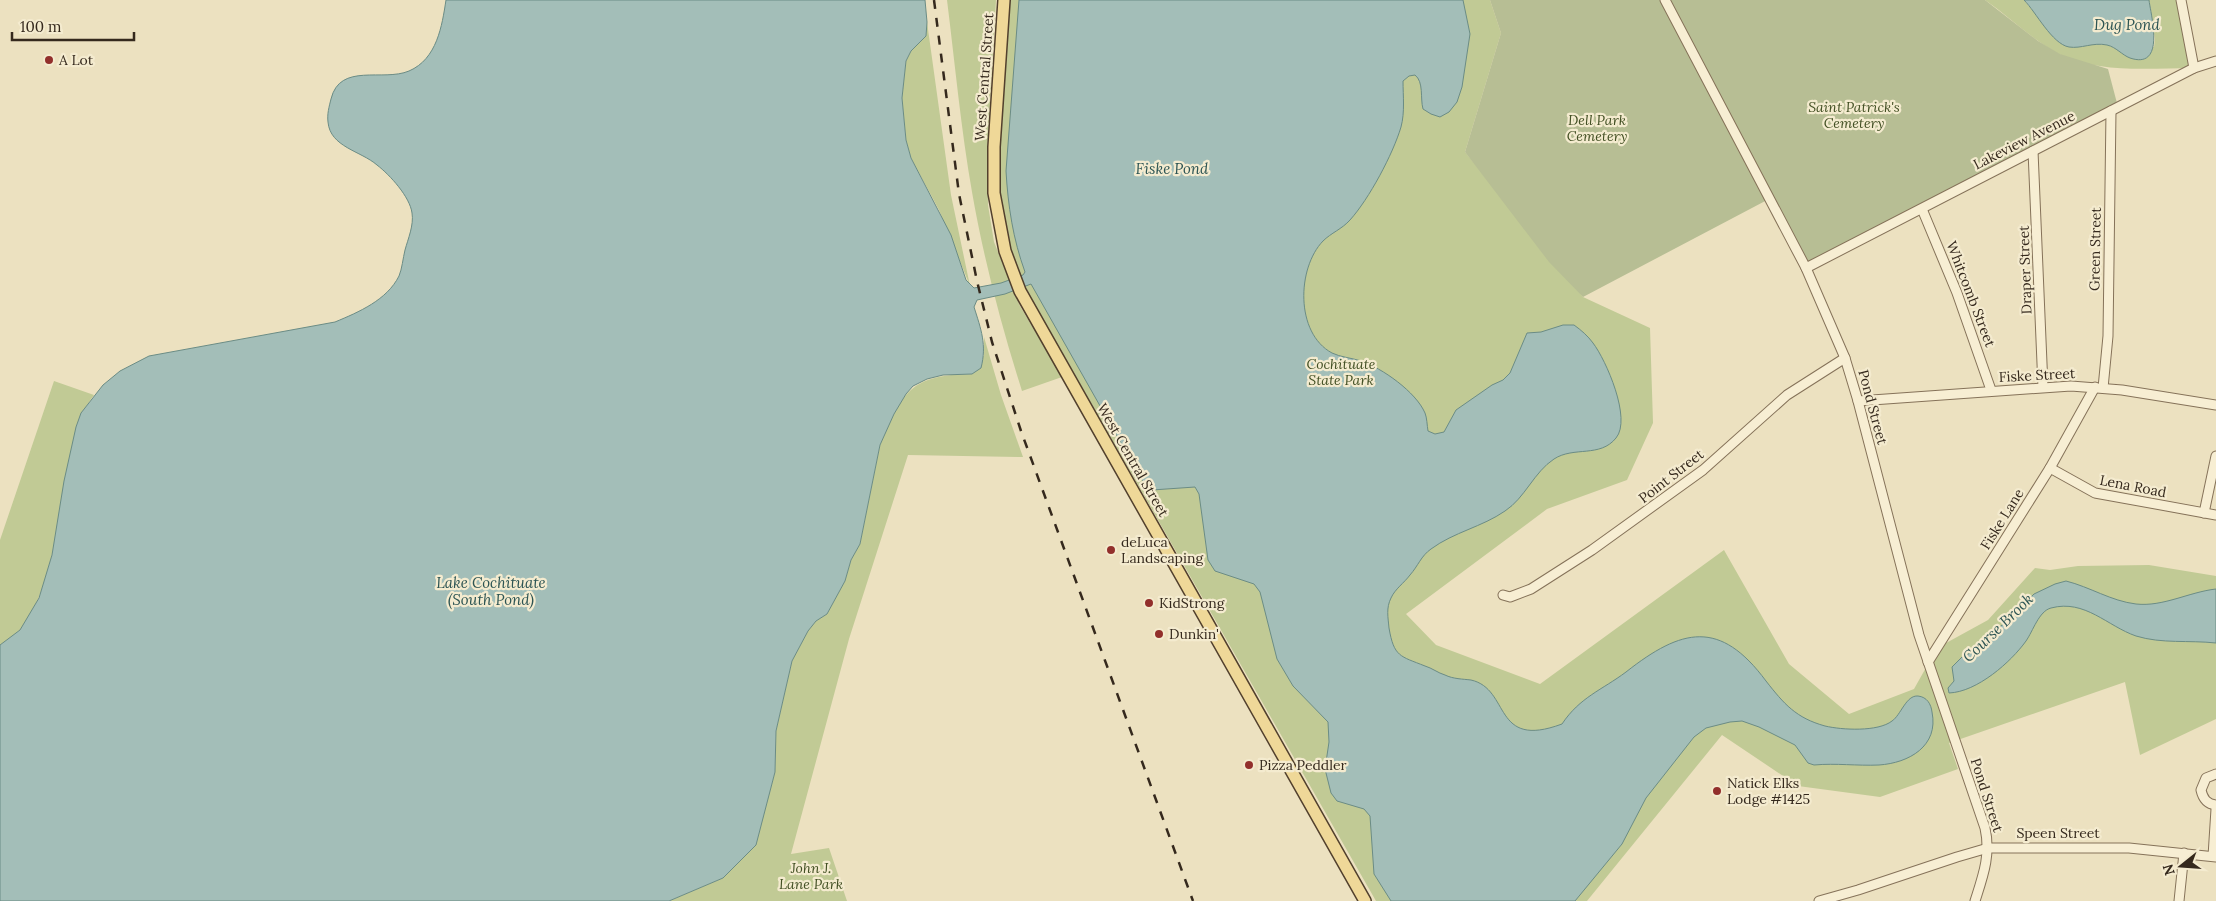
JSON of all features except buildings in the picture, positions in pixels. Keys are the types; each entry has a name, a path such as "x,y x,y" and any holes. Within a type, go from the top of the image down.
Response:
{"main road":[{"name":"West Central Street","path":"1004,0 993,172 998,220 1005,251 1020,291 1365,901"}],"street":[{"name":"Pond Street","path":"1664,0 1806,268 1845,358 1858,400 1908,597 1928,662 1985,828 1988,848 1986,867 1975,901"},
{"path":"2181,0 2194,68"},
{"name":"Lakeview Avenue","path":"1806,268 2110,110 2194,68 2216,61"},
{"name":"Green Street","path":"2099,388 2108,336 2110,110"},
{"name":"Draper Street","path":"2033,151 2043,387"},
{"name":"Whitcomb Street","path":"1922,209 1957,293 1991,390"},
{"name":"Point Street","path":"1503,595 1510,597 1531,589 1592,550 1703,470 1787,395 1845,358"},
{"name":"Fiske Street","path":"1858,400 2043,387 2099,388 2216,405"},
{"name":"Fiske Lane","path":"1928,662 2099,388"},
{"path":"2204,513 2216,456"},
{"name":"Lena Road","path":"2050,468 2095,493 2216,514"},
{"path":"2214,856 2216,807 2204,799 2201,790 2206,778 2216,774"},
{"name":"Speen Street","path":"1819,901 1878,884 1957,856 1988,848 2111,847 2214,856"},
{"path":"2179,901 2184,853"}],"green space":[{"path":"947,0 996,0 987,153 988,205 994,242 1020,306 1062,377 1022,391 994,292 972,192"},
{"name":"Fiske Pond","path":"1004,0 1490,0 1501,33 1465,152 1583,297 1650,328 1653,423 1627,480 1547,509 1406,614 1436,645 1540,684 1724,550 1789,664 1849,714 1914,689 1937,648 1988,620 2035,568 2050,570 2078,566 2149,565 2216,576 2216,719 2140,755 2125,682 1949,743 1958,769 1880,797 1798,786 1722,735 1587,901 1376,901 1051,333 1016,280 994,193"},
{"path":"1490,0 1985,0 2038,41 2060,54 2108,69 2118,107 1806,268 1769,199 1583,297 1549,262 1465,152 1501,33"},
{"path":"1985,0 2024,0 2059,42 2079,47 2095,44 2108,45 2118,50 2154,47 2155,39 2149,0 2181,0 2194,68 2143,69 2108,67 2091,65 2075,60 2059,54 2040,42"},
{"path":"927,22 951,195 970,286 939,210 911,158 906,140 902,98 906,61 911,51 926,36"},
{"name":"John J. Lane Park","path":"984,337 1001,395 1023,457 908,455 849,639 791,854 829,848 847,901 669,901 723,878 762,820 775,772 776,731 792,661 808,631 816,621 827,614 845,581 851,560 860,544 880,445 888,426 903,399 911,390 922,383 951,375 972,374 984,355"},
{"path":"54,381 94,395 80,419 75,435 58,526 41,593 21,629 0,645 0,540"}],"water":[{"name":"Lake Cochituate (South Pond)","path":"446,0 925,0 926,36 911,51 906,61 902,98 906,140 911,158 951,235 966,280 974,288 1001,283 1023,275 1025,272 1012,222 1006,171 1019,0 1463,0 1470,34 1462,87 1457,102 1449,112 1440,117 1431,114 1423,109 1421,86 1418,78 1415,75 1409,76 1403,81 1401,127 1386,163 1357,211 1347,223 1323,241 1314,253 1308,267 1304,300 1306,316 1311,331 1320,344 1332,353 1369,364 1398,382 1421,405 1426,415 1428,431 1435,434 1444,432 1456,410 1492,385 1503,380 1510,373 1527,333 1541,332 1563,325 1574,325 1593,343 1604,362 1619,404 1620,429 1616,438 1602,448 1570,453 1554,459 1547,464 1512,506 1496,517 1449,538 1428,552 1395,592 1388,605 1389,628 1396,650 1404,657 1442,674 1471,680 1484,686 1492,694 1513,724 1524,729 1540,730 1562,724 1584,700 1665,646 1683,639 1700,637 1716,639 1733,647 1749,661 1791,709 1815,723 1825,726 1860,729 1886,725 1895,718 1910,699 1918,696 1926,699 1931,706 1933,724 1931,734 1926,743 1911,756 1890,764 1814,765 1808,763 1795,745 1759,727 1742,721 1706,728 1694,737 1646,798 1622,844 1575,901 1391,901 1374,874 1370,816 1364,809 1337,801 1331,793 1325,769 1329,742 1328,722 1293,686 1277,659 1260,592 1254,584 1215,571 1208,560 1199,494 1195,487 1152,490 1142,480 1031,284 1005,294 977,300 974,307 983,344 981,368 972,374 943,375 927,379 913,386 894,414 880,445 860,544 851,560 845,581 827,614 816,621 808,631 792,661 776,731 775,772 756,845 723,878 669,901 0,901 0,645 20,630 39,598 52,555 64,481 81,413 103,385 120,371 149,356 335,322 372,304 387,292 399,276 411,227 412,213 408,200 382,169 370,160 347,148 334,137 328,122 329,108 336,88 343,81 364,75 399,74 418,66 426,58 437,41"},
{"name":"Dug Pond","path":"2024,0 2149,0 2154,40 2152,49 2148,56 2141,60 2130,58 2107,45 2097,44 2069,47 2063,45 2050,34"},
{"name":"Course Brook","path":"2066,581 2118,600 2136,604 2156,603 2216,589 2216,643 2166,641 2136,636 2085,610 2063,606 2051,608 2043,613 2026,641 2012,658 1982,682 1960,691 1949,693 1948,688 1954,681 1952,667 1962,657 1979,649 1988,635 2005,623 2034,594"}],"railway":[{"path":"934,0 959,194 992,342 1021,431 1193,901"}],"place":[{"name":"A Lot","path":"49,60"},
{"name":"deLuca Landscaping","path":"1111,550"},
{"name":"KidStrong","path":"1149,603"},
{"name":"Dunkin'","path":"1159,634"},
{"name":"Pizza Peddler","path":"1249,765"},
{"name":"Natick Elks Lodge #1425","path":"1717,791"}],"park label":[{"name":"Saint Patrick's Cemetery","path":"1854,116"},
{"name":"Dell Park Cemetery","path":"1597,128"},
{"name":"Cochituate State Park","path":"1341,372"}]}
